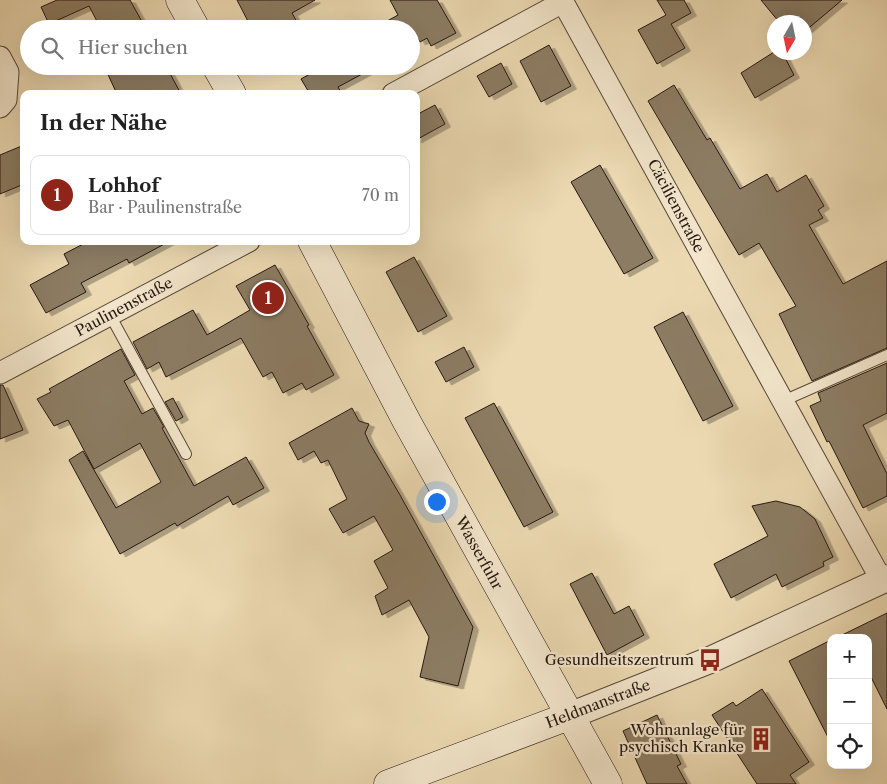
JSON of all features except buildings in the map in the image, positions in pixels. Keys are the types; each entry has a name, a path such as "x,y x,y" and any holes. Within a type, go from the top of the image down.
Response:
{"main road":[{"path":"180,0 191,20"},
{"path":"221,75 230,90"},
{"name":"Wasserfuhr","path":"314,245 407,422 608,784"},
{"name":"Heldmanstraße","path":"388,784 569,716"}],"street":[{"name":"Cäcilienstraße","path":"400,90 563,2 884,579"},
{"path":"0,57 8,72 6,100 0,108"},
{"name":"Paulinenstraße","path":"0,373 241,245"},
{"name":"Heldmanstraße","path":"569,716 710,660 884,579"}],"lane":[{"path":"110,315 186,454"},
{"path":"784,401 887,355"}],"place":[{"name":"Lohhof","path":"268,298"},
{"name":"Gesundheitszentrum","path":"710,660"},
{"name":"Wohnanlage für psychisch Kranke","path":"761,739"}]}
